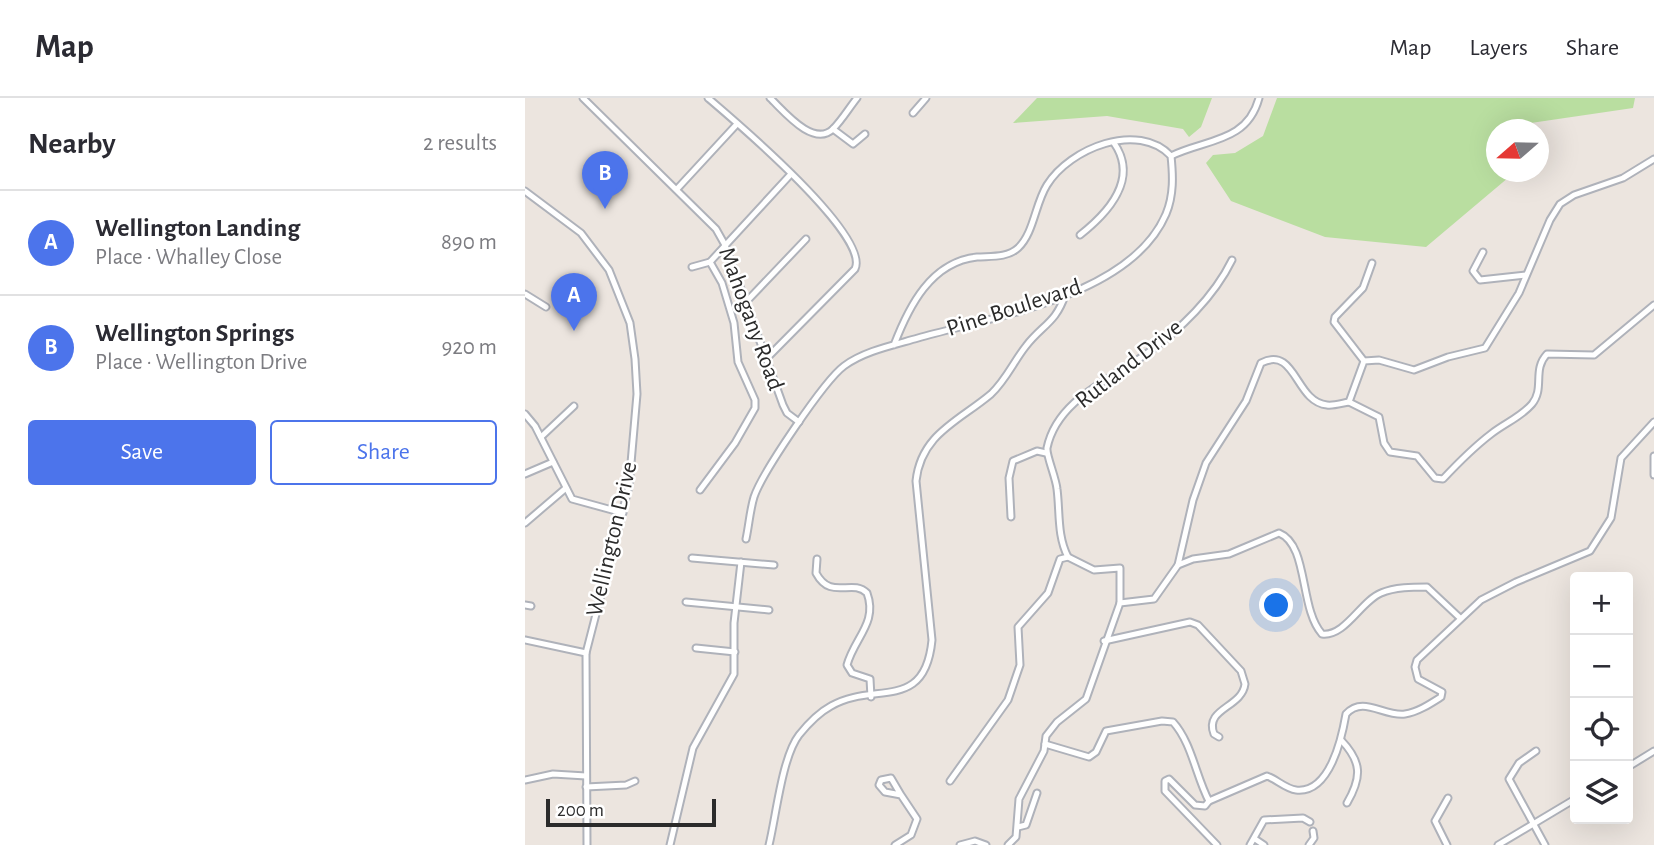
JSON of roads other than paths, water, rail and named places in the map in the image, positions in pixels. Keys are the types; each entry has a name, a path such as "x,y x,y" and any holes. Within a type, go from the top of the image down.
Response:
{"street":[{"name":"Mahogany Road","path":"583,98 716,229 725,246 787,413 799,422"},
{"path":"708,98 834,217 857,264 766,359"},
{"path":"770,98 805,130 826,133 833,129 857,98"},
{"path":"778,105 785,98"},
{"path":"913,113 926,98"},
{"path":"1171,156 1231,135 1248,120 1259,98"},
{"path":"677,188 737,124"},
{"path":"833,129 853,144 865,134"},
{"name":"Pine Boulevard","path":"746,539 754,496 799,422 844,365 894,345 1065,295 1132,259 1166,215 1170,200 1171,156 1156,143 1145,139 1127,139 1075,159 1054,176 1036,208 1027,235 1014,251 964,259 935,274 916,299 894,345"},
{"path":"1080,235 1101,219 1120,190 1123,168 1121,155 1114,143"},
{"path":"1364,361 1379,360 1414,370 1448,356 1485,348 1504,321 1560,204 1574,195 1623,178 1654,159"},
{"path":"692,267 710,262 791,174"},
{"name":"Wellington Drive","path":"525,191 559,214 594,250 609,270 630,323 637,394 629,486 586,653 587,845"},
{"path":"746,302 806,239"},
{"path":"1483,252 1473,266 1473,271 1481,280 1526,275"},
{"name":"Rutland Drive","path":"1046,453 1050,439 1081,396 1095,383 1145,355 1173,331 1222,281 1233,260"},
{"path":"700,490 736,443 755,408 755,400 738,362 734,323 722,283 710,262"},
{"path":"1364,361 1334,322 1335,317 1363,288 1372,263"},
{"path":"525,294 546,307"},
{"path":"769,845 788,763 797,737 831,706 907,689 928,663 933,640 916,481 921,458 938,433 991,394 1025,347 1055,318 1065,295"},
{"path":"1120,603 1131,599 1146,601 1159,596 1178,565 1204,467 1246,401 1261,363 1270,359 1282,360 1291,369 1305,395 1319,403 1326,405 1349,402 1379,417 1384,443 1389,452 1420,458 1439,480 1476,445 1533,403 1540,389 1537,376 1540,361 1547,354 1594,355 1654,305"},
{"path":"1349,402 1364,361"},
{"path":"541,438 574,406"},
{"path":"525,414 576,502 623,513"},
{"path":"1217,845 1168,796 1165,781 1171,780 1195,805 1205,806 1209,801 1267,776 1294,790 1308,788 1332,765 1346,714 1357,706 1405,714 1418,711 1441,697 1442,692 1437,688 1418,680 1415,667 1417,660 1449,633 1459,618 1481,600 1590,551 1611,518 1621,458 1654,422"},
{"path":"1011,516 1010,478 1013,461 1037,451 1046,453 1056,474 1061,536 1068,557"},
{"path":"1654,456 1654,475"},
{"path":"525,474 553,462"},
{"path":"525,523 566,488"},
{"path":"1178,565 1193,559 1229,554 1279,533 1289,537 1296,550 1311,619 1322,634 1333,632 1380,593 1394,590 1431,589 1459,618"},
{"path":"950,780 1008,700 1020,665 1018,627 1048,593 1060,559 1068,557 1090,569 1120,568 1120,603 1104,641 1086,699 1057,722 1045,744 1019,799 1016,837 1008,845"},
{"path":"692,558 774,565"},
{"path":"817,559 815,573 827,586 837,589 856,587 867,593 871,606 869,625 847,665 852,673 870,679 871,697"},
{"path":"670,845 693,748 734,674 736,607 741,562"},
{"path":"687,602 769,610"},
{"path":"1104,641 1190,622 1198,625 1241,671 1245,684 1238,699 1213,718 1211,726 1214,734 1219,737"},
{"path":"525,640 586,653"},
{"path":"696,648 735,652"},
{"path":"1045,744 1089,757 1095,752 1106,731 1161,721 1173,722 1182,736 1209,801"},
{"path":"1341,740 1357,760 1360,775 1347,803"},
{"path":"1536,751 1519,762 1509,779 1545,845"},
{"path":"1633,764 1654,751"},
{"path":"525,780 553,774 586,776"},
{"path":"586,787 626,785 635,781"},
{"path":"1018,827 1026,825 1030,820 1037,793"},
{"path":"895,845 911,835 917,819 901,794"},
{"path":"1447,845 1435,821 1448,798"},
{"path":"1498,845 1570,802"},
{"path":"1250,845 1260,825 1267,819 1303,818 1310,822"},
{"path":"1309,845 1314,838 1313,831"},
{"path":"1255,839 1264,845"},
{"path":"960,845 975,841 986,845"}],"place":[{"name":"Wellington Springs","path":"605,209"},
{"name":"Wellington Landing","path":"574,331"}]}
